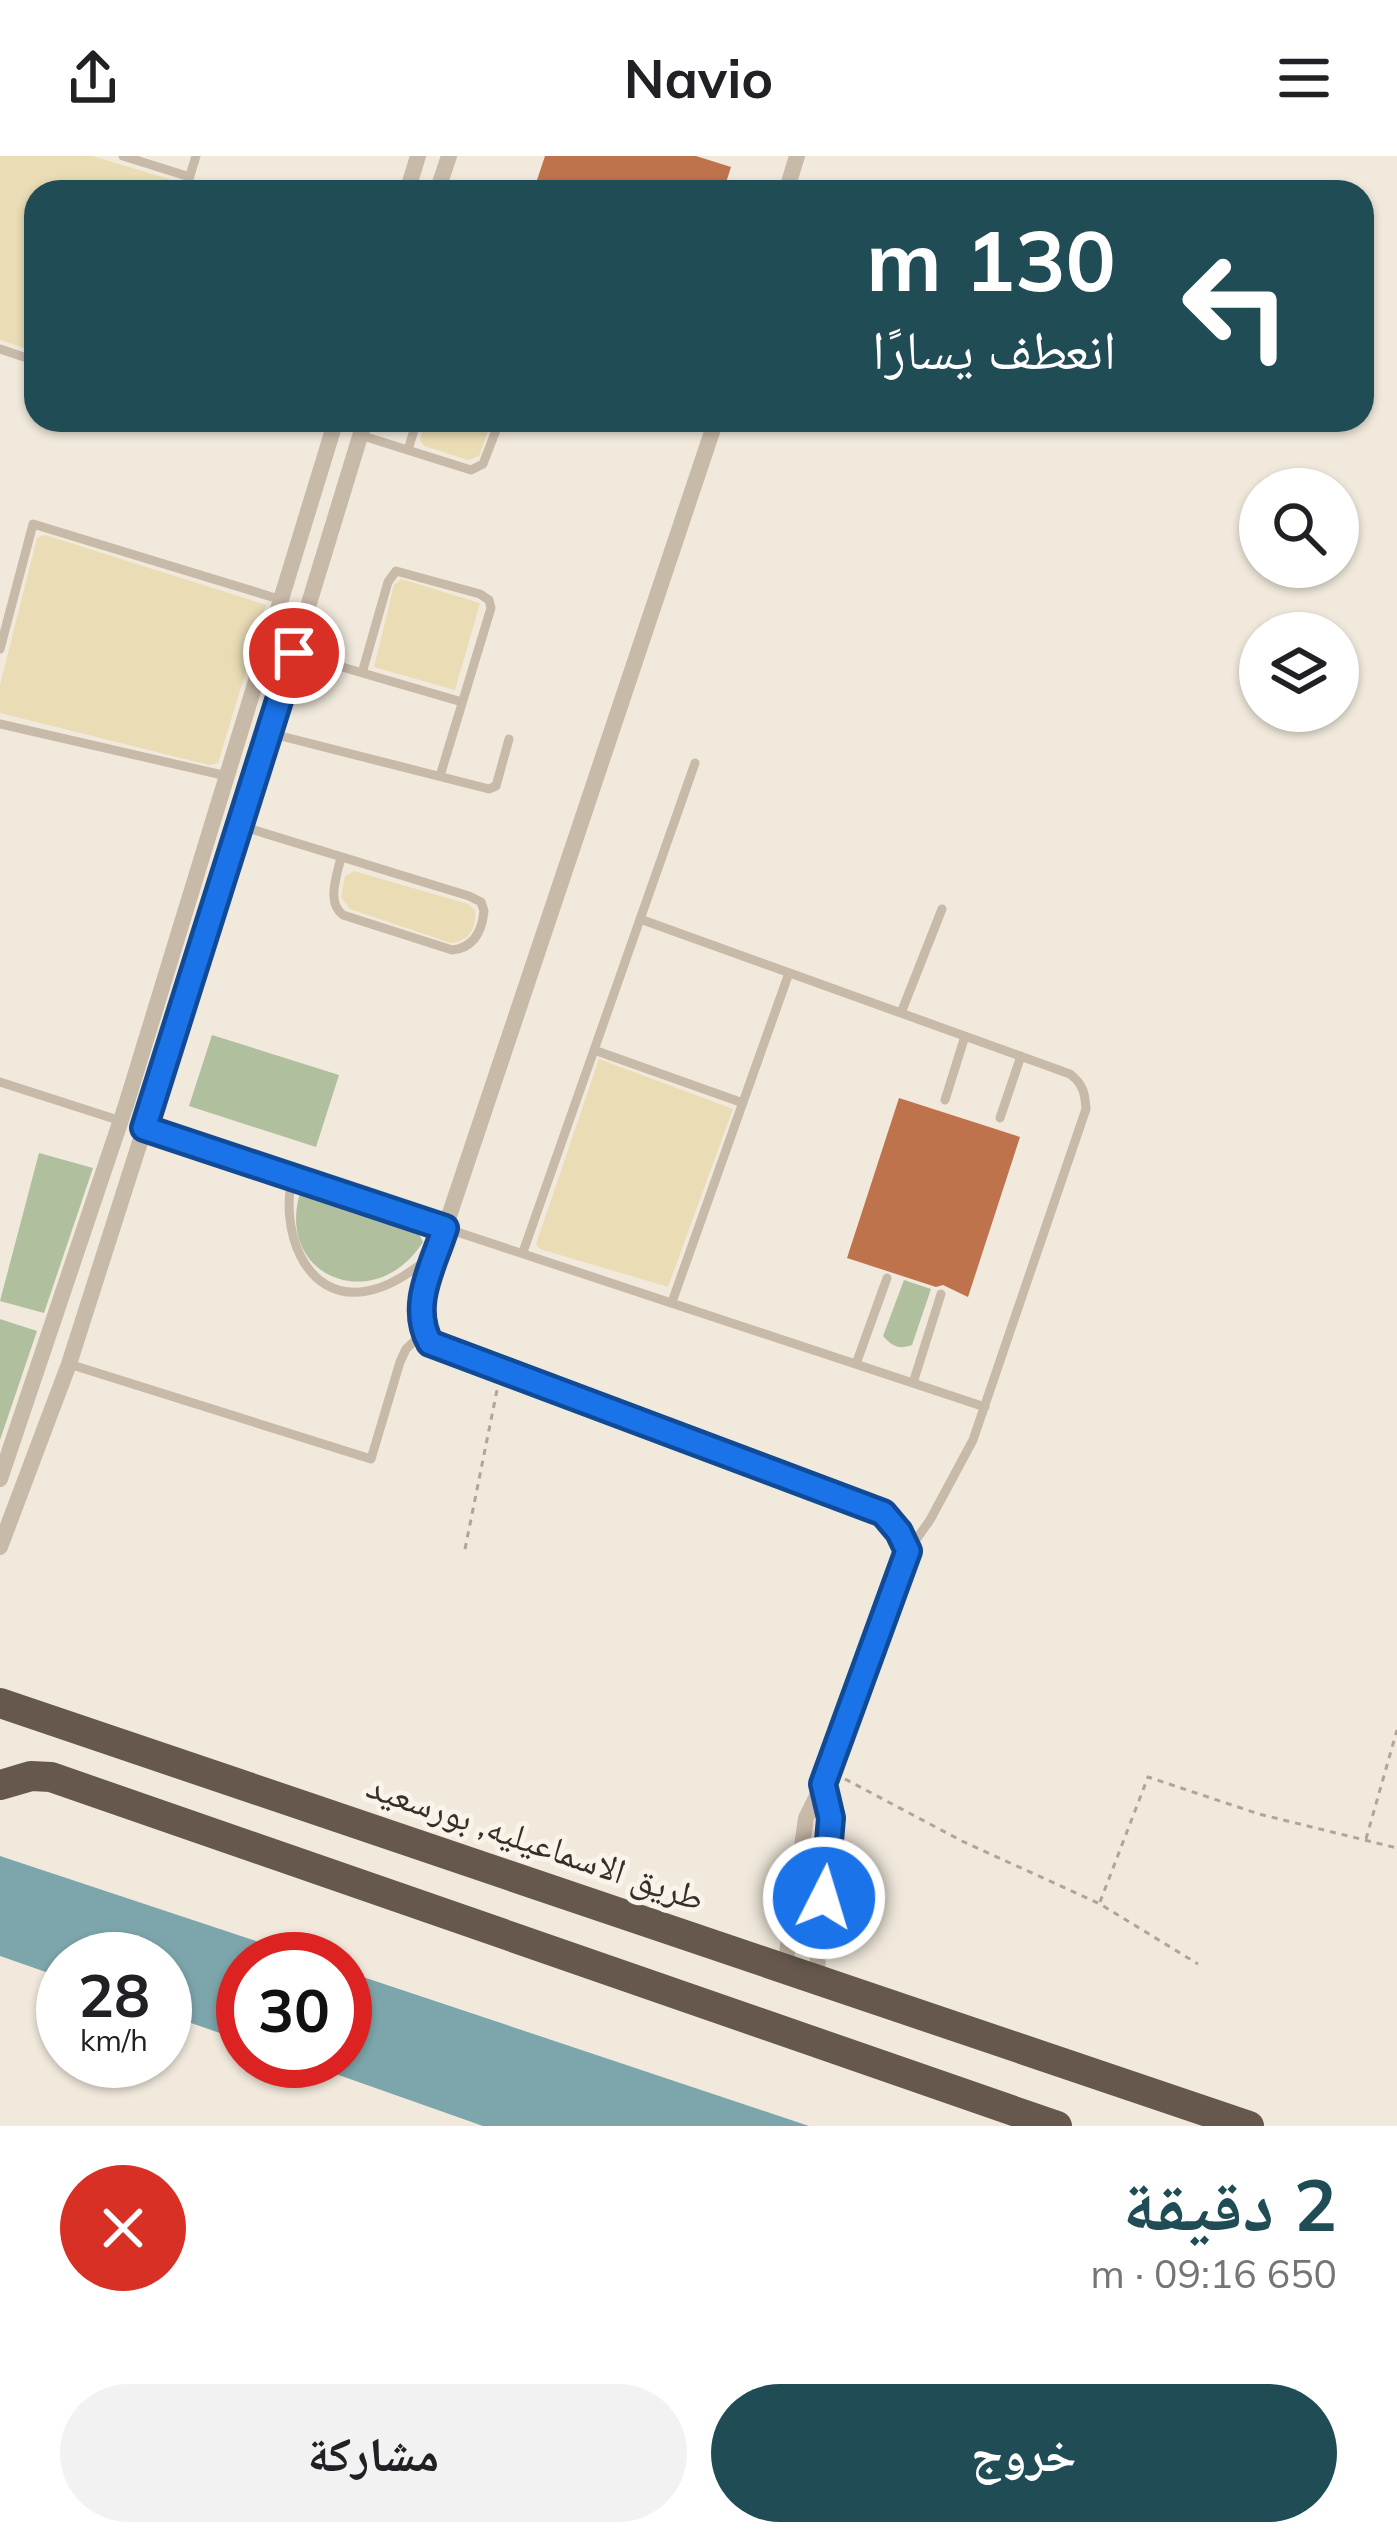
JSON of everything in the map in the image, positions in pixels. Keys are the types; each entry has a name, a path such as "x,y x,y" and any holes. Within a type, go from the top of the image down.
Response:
{"highway":[{"name":"طريق الاسماعيليه, بورسعيد","path":"0,1702 1249,2126"},
{"path":"0,1785 31,1776 51,1778 1057,2126"}],"street":[{"path":"0,1478 4,1449 121,1121 333,432"},
{"path":"0,1547 69,1364 362,432"},
{"path":"712,432 418,1307 430,1343 852,1498 883,1513 899,1532 908,1551 823,1784 806,1818 785,1967"},
{"path":"214,818 241,826"},
{"path":"173,953 199,961"},
{"path":"121,1121 445,1228"},
{"path":"121,1121 144,1129"},
{"path":"4,1449 32,1459"},
{"path":"817,1979 831,1818 823,1784"}],"lane":[{"path":"123,156 190,178 196,156"},
{"path":"371,432 407,450 478,468 496,432"},
{"path":"407,450 413,432"},
{"path":"0,649 33,524 282,600"},
{"path":"362,673 393,573 401,570 485,597 491,608 440,776"},
{"path":"294,653 462,703"},
{"path":"0,724 227,776"},
{"path":"269,733 493,788 501,777 509,739"},
{"path":"524,1252 695,763"},
{"path":"241,826 341,857 476,899 484,911 478,935 469,945 452,950 343,915 335,909 333,899 341,857"},
{"path":"901,1013 942,909"},
{"path":"640,919 1021,1056 1080,1082 1086,1109 985,1407 953,1481 908,1551"},
{"path":"672,1302 789,973"},
{"path":"945,1100 964,1036"},
{"path":"594,1050 743,1103"},
{"path":"1000,1118 1021,1056"},
{"path":"0,1082 121,1121"},
{"path":"293,1176 288,1210 295,1246 312,1272 331,1286 352,1292 380,1288 437,1253"},
{"path":"445,1228 985,1407"},
{"path":"856,1364 887,1278"},
{"path":"913,1383 940,1294"},
{"path":"69,1364 370,1459 400,1362 424,1332"}],"path":[{"path":"465,1549 503,1371"},
{"path":"1366,1840 1397,1730"},
{"path":"833,1756 839,1773 849,1782 1100,1904 1198,1964"},
{"path":"1100,1904 1148,1777 1259,1814 1397,1848"}],"green space":[{"path":"212,1035 339,1075 316,1147 189,1106"},
{"path":"39,1153 93,1168 44,1313 0,1301"},
{"path":"300,1193 417,1230 423,1242 403,1265 380,1278 356,1282 334,1277 315,1265 302,1247 296,1222"},
{"path":"904,1280 931,1289 912,1345 899,1347 883,1336"},
{"path":"0,1319 37,1331 0,1440"}],"sand":[{"path":"0,156 92,156 170,180 24,180 24,348 0,340"},
{"path":"422,432 488,432 479,456 468,460 424,446"},
{"path":"45,535 266,605 218,763 209,765 0,713 0,685 37,538"},
{"path":"401,579 480,603 455,690 374,667 394,585"},
{"path":"354,871 468,904 475,910 473,928 463,940 451,943 350,909 341,897 345,876"},
{"path":"599,1059 733,1109 668,1287 536,1244"}],"water":[{"path":"0,1856 229,1932 216,1932 216,2032 192,2023 192,1932 36,1932 36,1969 0,1956"},
{"path":"372,1980 809,2126 483,2126 372,2087"}],"building":[{"path":"545,156 696,156 731,167 727,180 537,180"},
{"path":"899,1098 1020,1137 968,1297 943,1285 936,1287 847,1258"}],"route":[{"path":"294,653 144,1128 445,1228 418,1307 430,1343 883,1513 908,1551 823,1784 831,1818 824,1898"}]}
